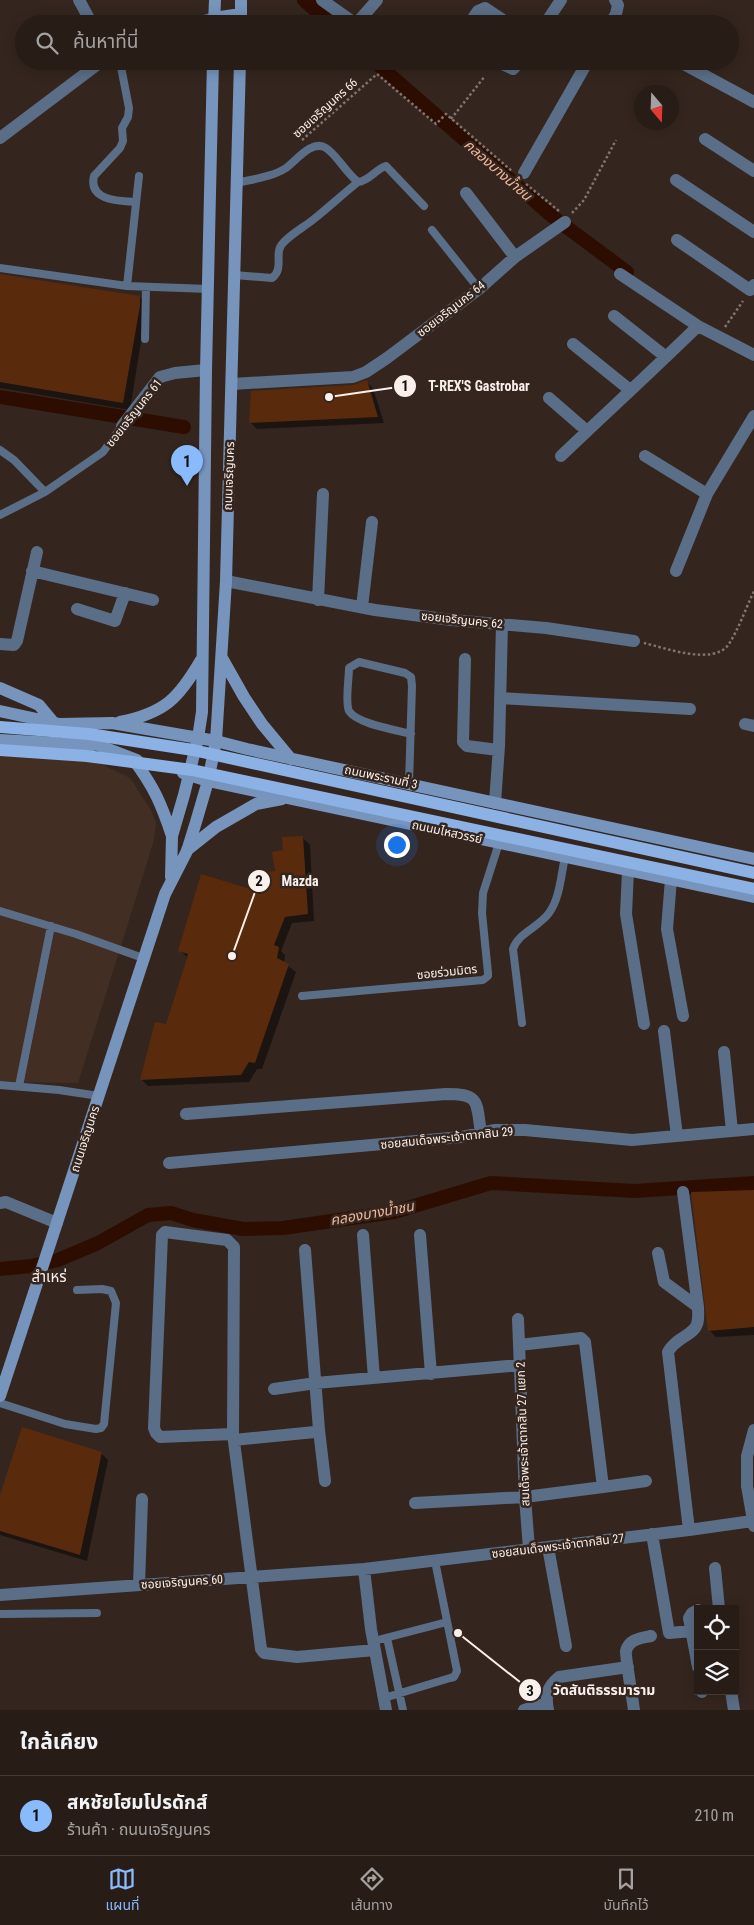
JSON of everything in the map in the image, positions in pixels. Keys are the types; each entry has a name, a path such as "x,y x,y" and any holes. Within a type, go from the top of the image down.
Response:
{"main road":[{"path":"214,15 215,0"},
{"path":"241,0 241,15"},
{"name":"ถนนเจริญนคร","path":"170,882 172,836 198,738 202,712 206,370 213,70"},
{"name":"ถนนเจริญนคร","path":"0,1396 3,1380 38,1283 143,958 170,882 187,851 208,781 216,741 226,580 240,70"},
{"path":"112,723 138,718 157,710 172,700 186,685 202,658"},
{"path":"222,658 259,720 291,758"},
{"path":"0,688 39,705 57,723"},
{"name":"ถนนมไหสวรรย์","path":"0,710 57,723 112,723 216,741 754,859"},
{"name":"ถนนมไหสวรรย์","path":"57,723 98,745 133,759 208,781 754,897"},
{"name":"ถนนพระรามที่ 3","path":"0,727 88,734 192,750 754,873"},
{"path":"0,740 98,745"},
{"path":"0,750 87,756 192,770 754,889"},
{"path":"133,759 150,781 160,800 172,836"},
{"path":"187,851 216,827 256,804 287,798"}],"street":[{"path":"79,0 87,15"},
{"path":"322,0 343,15"},
{"path":"364,15 377,0"},
{"path":"551,15 560,0"},
{"path":"615,0 618,5 615,15"},
{"path":"476,15 481,8 492,5 501,15"},
{"path":"0,138 90,70"},
{"path":"522,178 583,70"},
{"path":"695,70 754,102"},
{"path":"705,139 754,171"},
{"path":"676,180 754,232"},
{"path":"466,193 515,257"},
{"name":"ซอยเจริญนคร 64","path":"232,384 353,377 366,372 479,289 515,257 564,222"},
{"path":"677,240 752,287"},
{"path":"620,274 698,326 754,355"},
{"path":"614,316 666,357"},
{"path":"561,456 698,326"},
{"path":"573,344 630,390"},
{"name":"ซอยเจริญนคร 61","path":"122,426 160,376 206,370"},
{"path":"549,398 587,431"},
{"path":"676,571 707,494 754,416"},
{"path":"645,456 707,494"},
{"path":"318,600 323,494"},
{"path":"362,608 372,522"},
{"path":"0,644 14,645 17,641 37,552"},
{"path":"32,571 153,600"},
{"name":"ซอยเจริญนคร 62","path":"226,580 362,608 452,620 546,628 634,641"},
{"path":"77,609 115,621 125,593"},
{"path":"495,803 502,624"},
{"path":"465,660 463,742 467,746 498,750"},
{"path":"500,698 690,709"},
{"path":"628,871 626,914 644,1024"},
{"path":"671,879 667,929 683,1016"},
{"path":"664,1031 677,1136"},
{"path":"724,1052 732,1131"},
{"path":"186,1114 466,1094 473,1099 477,1106 481,1133"},
{"name":"ซอยสมเด็จพระเจ้าตากสิน 29","path":"169,1163 461,1137 494,1130 525,1130 632,1140 754,1129"},
{"path":"683,1192 698,1307 697,1324 692,1331 672,1344 668,1352 689,1530"},
{"path":"0,1203 6,1202 55,1227"},
{"path":"319,1430 315,1432 234,1437 160,1437 156,1433 154,1428 162,1235 165,1232 227,1240 234,1247 234,1437 261,1649 264,1653 297,1657 374,1646"},
{"path":"420,1234 432,1374"},
{"path":"363,1235 374,1378"},
{"path":"305,1250 319,1430 325,1482"},
{"path":"658,1253 664,1282 698,1307"},
{"name":"สมเด็จพระเจ้าตากสิน 27 แยก 2","path":"518,1319 525,1497 529,1549"},
{"path":"519,1345 581,1338 585,1342 602,1487"},
{"path":"274,1389 316,1383 520,1365"},
{"path":"753,1523 747,1486 747,1456 754,1430"},
{"path":"415,1503 525,1497 646,1481"},
{"path":"139,1585 142,1499"},
{"name":"ซอยสมเด็จพระเจ้าตากสิน 27","path":"364,1569 753,1523"},
{"path":"652,1534 669,1634 692,1631"},
{"path":"548,1547 566,1646"},
{"path":"714,1568 715,1605"},
{"path":"364,1569 374,1646 385,1704"},
{"name":"ซอยเจริญนคร 60","path":"0,1595 364,1569"},
{"path":"694,1612 690,1618 695,1650"},
{"path":"634,1710 625,1652 631,1643 638,1638 651,1636"},
{"path":"524,1710 547,1707 546,1692 559,1677 628,1667"},
{"path":"732,1695 734,1710"}],"lane":[{"path":"122,70 129,108 128,117 122,128 122,141 120,148 94,176 93,181 98,193 105,199 136,202"},
{"path":"237,183 284,169 305,152 314,147 321,146 327,148 358,182"},
{"path":"234,276 272,278 279,269 279,251 284,242 358,182 364,181 382,167 386,166 424,206"},
{"path":"127,286 139,176"},
{"path":"432,230 479,289"},
{"path":"0,268 127,286 209,289"},
{"path":"145,338 146,287"},
{"name":"ซอยเจริญนคร 61","path":"0,515 44,492 103,452 122,426"},
{"path":"0,450 14,460 44,492"},
{"path":"409,784 411,734 412,686 411,677 405,673 359,662 349,668 348,702 350,711 359,720 411,734"},
{"name":"ซอยร่วมมิตร","path":"302,996 464,982 486,978 488,973 482,913 483,900 498,843"},
{"path":"522,1023 513,949 515,943 550,913 558,895 565,857"},
{"path":"0,911 51,926 143,958"},
{"path":"19,1086 51,926"},
{"path":"0,1085 59,1090 99,1096"},
{"path":"0,1403 65,1424 96,1428 101,1428 104,1424 116,1302 111,1291 102,1289 77,1290"},
{"path":"385,1704 400,1694 456,1675 457,1671 435,1561"},
{"path":"0,1614 97,1613"},
{"path":"374,1646 387,1638 447,1622"},
{"path":"387,1638 403,1710"}],"path":[{"name":"ซอยเจริญนคร 66","path":"300,142 377,74 436,124 446,114 522,178 564,222"},
{"path":"452,119 485,76"},
{"path":"564,222 584,200 616,140"},
{"path":"718,337 752,287"},
{"path":"634,641 699,656 718,653 728,645 754,591"}],"shaded area":[{"path":"0,752 91,759 130,778 151,810 156,823 154,840 78,1083 0,1082"}],"building":[{"path":"0,274 140,296 140,306 123,403 0,382"},
{"path":"367,380 378,417 249,423 251,391 353,385"},
{"path":"303,836 308,914 285,917 274,945 279,947 277,958 289,964 255,1063 249,1062 241,1075 140,1080 155,1022 166,1024 188,954 178,951 201,874 260,892 260,873 275,871 272,852 283,850 282,837"},
{"path":"754,1190 754,1327 708,1331 691,1192"},
{"path":"22,1427 102,1452 80,1555 0,1531 0,1495"}],"waterway":[{"name":"คลองบางน้ำชน","path":"304,0 321,15"},
{"name":"คลองบางน้ำชน","path":"384,70 553,217 627,272"},
{"path":"0,397 184,427"},
{"name":"คลองบางน้ำชน","path":"0,1269 31,1266 58,1260 98,1243 148,1215 171,1213 193,1220 243,1229 283,1228 394,1212 491,1183 635,1191 754,1183"}],"place":[{"name":"T-REX'S Gastrobar","path":"329,397"},
{"name":"สหชัยโฮมโปรดักส์","path":"187,486"},
{"name":"Mazda","path":"232,956"},
{"name":"วัดสันติธรรมาราม","path":"458,1633"}],"district":[{"name":"สำเหร่","path":"49,1277"}]}
